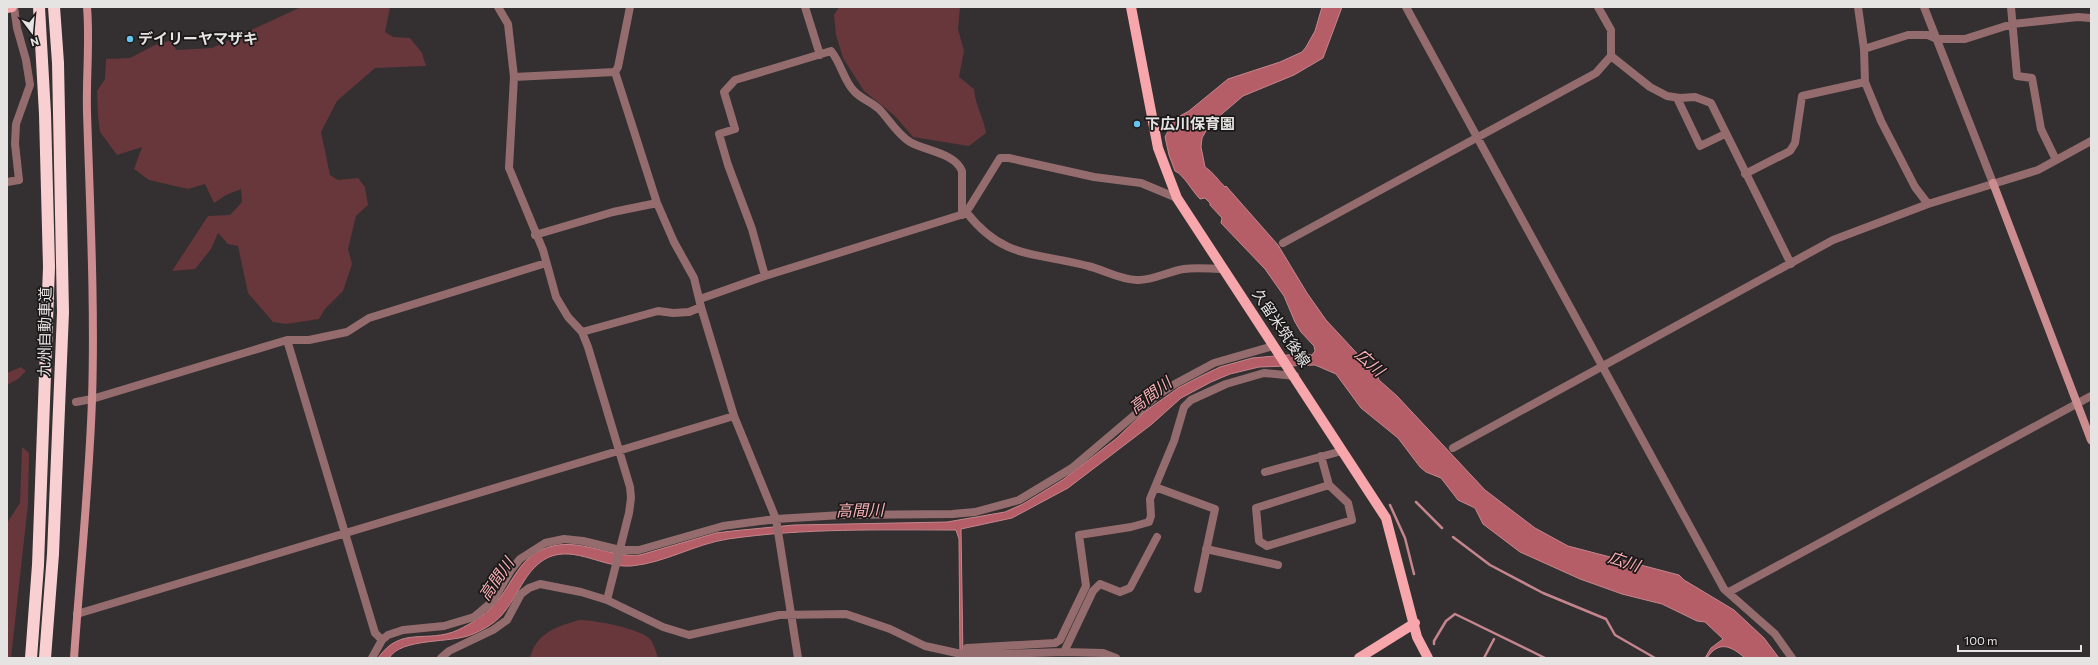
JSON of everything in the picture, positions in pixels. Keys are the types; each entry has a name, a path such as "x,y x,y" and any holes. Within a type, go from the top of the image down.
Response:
{"highway":[{"name":"九州自動車道","path":"31,658 38,565 49,267 45,121 39,7"},
{"name":"九州自動車道","path":"45,658 53,554 63,312 58,63 54,7"}],"main road":[{"path":"7,8 13,7"},
{"name":"久留米筑後線","path":"1131,7 1158,148 1177,198 1386,518 1418,637 1428,658"},
{"path":"1359,658 1415,622"}],"street":[{"path":"7,182 19,180 15,144 16,124 30,85 26,60 13,7"},
{"path":"74,658 92,399 92,318 87,110 89,30 87,7"},
{"path":"498,7 508,24 514,77 509,168 542,250 556,297 568,317 582,332 630,486 631,498 620,551 607,600"},
{"path":"630,7 618,67 615,72 657,204 674,242 694,278 734,416 776,519 798,658"},
{"path":"805,7 820,55"},
{"path":"1406,7 1476,138 1724,589 1775,634 1792,658"},
{"path":"1283,243 1596,73 1611,56 1611,30 1598,7"},
{"path":"1858,7 1864,49 1865,82 1888,134 1915,187 1928,204"},
{"path":"1924,7 2091,440"},
{"path":"2011,7 2017,76 2032,78 2040,129 2056,160"},
{"path":"1864,49 1908,35 1928,35 1937,39 1965,39 2012,24 2078,17 2091,18"},
{"path":"765,276 752,229 728,165 719,134 735,129 724,92 735,80 831,51 837,59 852,91 878,108 886,119 908,141 954,160 962,171 962,215"},
{"path":"1611,56 1650,87 1667,96 1677,98 1695,97 1710,103 1791,264"},
{"path":"514,77 615,72"},
{"path":"1745,174 1790,151 1796,143 1802,96 1865,82"},
{"path":"1677,98 1700,146 1725,134"},
{"path":"1453,448 1833,240 1928,204 2038,170 2091,141"},
{"path":"969,208 1000,158 1009,158 1094,177 1141,183 1177,198"},
{"path":"535,235 614,212 657,204"},
{"path":"582,332 658,311 673,313 689,312 700,303 765,276 967,213 978,227 1006,248 1036,256 1072,261 1098,268 1116,277 1138,280 1184,269 1223,269"},
{"path":"76,402 92,399 287,340 309,340 347,332 369,318 546,263"},
{"path":"287,340 375,633 382,640"},
{"path":"372,658 382,640 388,634 403,630 444,626 474,617 493,601 511,570 520,559 545,543 564,539 583,541 620,551 639,550 723,526 776,519 842,515 952,514 975,512 1019,500 1072,468 1158,395 1175,384 1214,362 1275,348"},
{"path":"966,655 967,648 1055,643 1060,640 1086,586 1079,535 1131,527 1149,522 1151,516 1150,499 1174,441 1184,407 1191,400 1226,384 1264,373 1292,373"},
{"path":"1729,592 2091,396"},
{"path":"77,614 734,416"},
{"path":"1265,472 1342,450"},
{"path":"1321,456 1329,485 1348,503 1352,520 1267,546 1259,541 1256,508 1329,485"},
{"path":"1155,487 1215,509 1198,589"},
{"path":"1064,652 1093,591 1100,584 1120,592 1130,588 1156,537"},
{"path":"1206,549 1278,565"},
{"path":"441,658 449,651 493,630 506,620 521,594 529,588 540,584 581,592 607,600 663,626 688,635 779,615 846,614 890,629 925,646 966,655 1064,652 1103,654 1116,658"}],"shaded area":[{"path":"301,7 390,7 385,32 393,37 410,38 422,53 426,66 375,68 337,101 321,132 330,175 338,180 358,178 365,187 368,205 356,216 348,249 352,264 343,291 325,309 319,319 286,324 273,322 248,293 238,246 228,244 218,233 211,249 195,269 172,271 208,216 230,215 242,202 241,189 226,195 214,203 205,184 188,189 149,180 134,169 142,147 117,155 100,132 97,91 105,79 106,59 130,58 155,45 172,40 176,50 212,48"},
{"path":"839,7 960,7 958,29 964,51 959,77 974,89 976,101 986,133 969,146 913,137 895,116 864,91 843,58 836,35 834,15"},
{"path":"21,367 26,371 18,379 7,385 7,373"},
{"path":"22,447 29,453 28,504 11,658 7,658 7,523 20,503"},
{"path":"579,620 616,625 643,634 652,642 658,658 529,658 538,641 548,632 560,626"}],"water":[{"name":"広川","path":"1322,7 1342,7 1323,58 1294,75 1243,96 1210,124 1202,138 1201,147 1205,167 1225,187 1226,186 1278,245 1307,293 1326,320 1377,375 1379,380 1397,396 1485,490 1535,528 1568,546 1679,575 1684,580 1734,610 1764,638 1779,658 1745,658 1735,650 1721,647 1705,658 1711,648 1723,639 1705,622 1697,621 1662,604 1622,594 1580,579 1520,552 1483,524 1475,508 1458,500 1441,478 1426,472 1420,467 1398,438 1361,408 1336,374 1315,365 1259,367 1230,374 1211,382 1181,398 1152,424 1068,488 1012,518 961,529 963,658 960,658 959,539 956,530 842,530 757,535 716,541 656,561 631,566 610,564 569,554 559,554 549,557 535,567 524,581 505,611 495,622 473,634 464,637 415,644 395,651 389,658 378,658 387,648 405,638 447,634 477,620 489,610 500,597 524,563 541,550 553,546 564,544 575,545 618,554 640,555 716,533 732,531 794,525 947,522 1005,512 1023,504 1064,479 1117,438 1143,413 1178,388 1201,376 1220,367 1252,358 1299,354 1312,355 1315,351 1314,346 1301,332 1284,296 1265,269 1221,223 1222,218 1210,205 1210,203 1205,198 1200,199 1182,176 1175,171 1169,155 1165,137 1172,123 1178,117 1189,111 1228,79 1280,62 1302,52 1315,31"}],"waterway":[{"path":"1416,502 1442,528"},
{"path":"1390,505 1405,538 1414,574"},
{"path":"1453,537 1490,565 1543,593 1606,619 1615,635 1655,658"},
{"path":"1434,644 1434,641 1446,621 1455,614 1545,658"},
{"path":"1484,658 1494,639"}],"place":[{"name":"デイリーヤマザキ","path":"130,39"},
{"name":"下広川保育園","path":"1137,124"}],"water label":[{"name":"高間川","path":"1150,395"},
{"name":"高間川","path":"860,510"},
{"name":"高間川","path":"496,579"}]}
